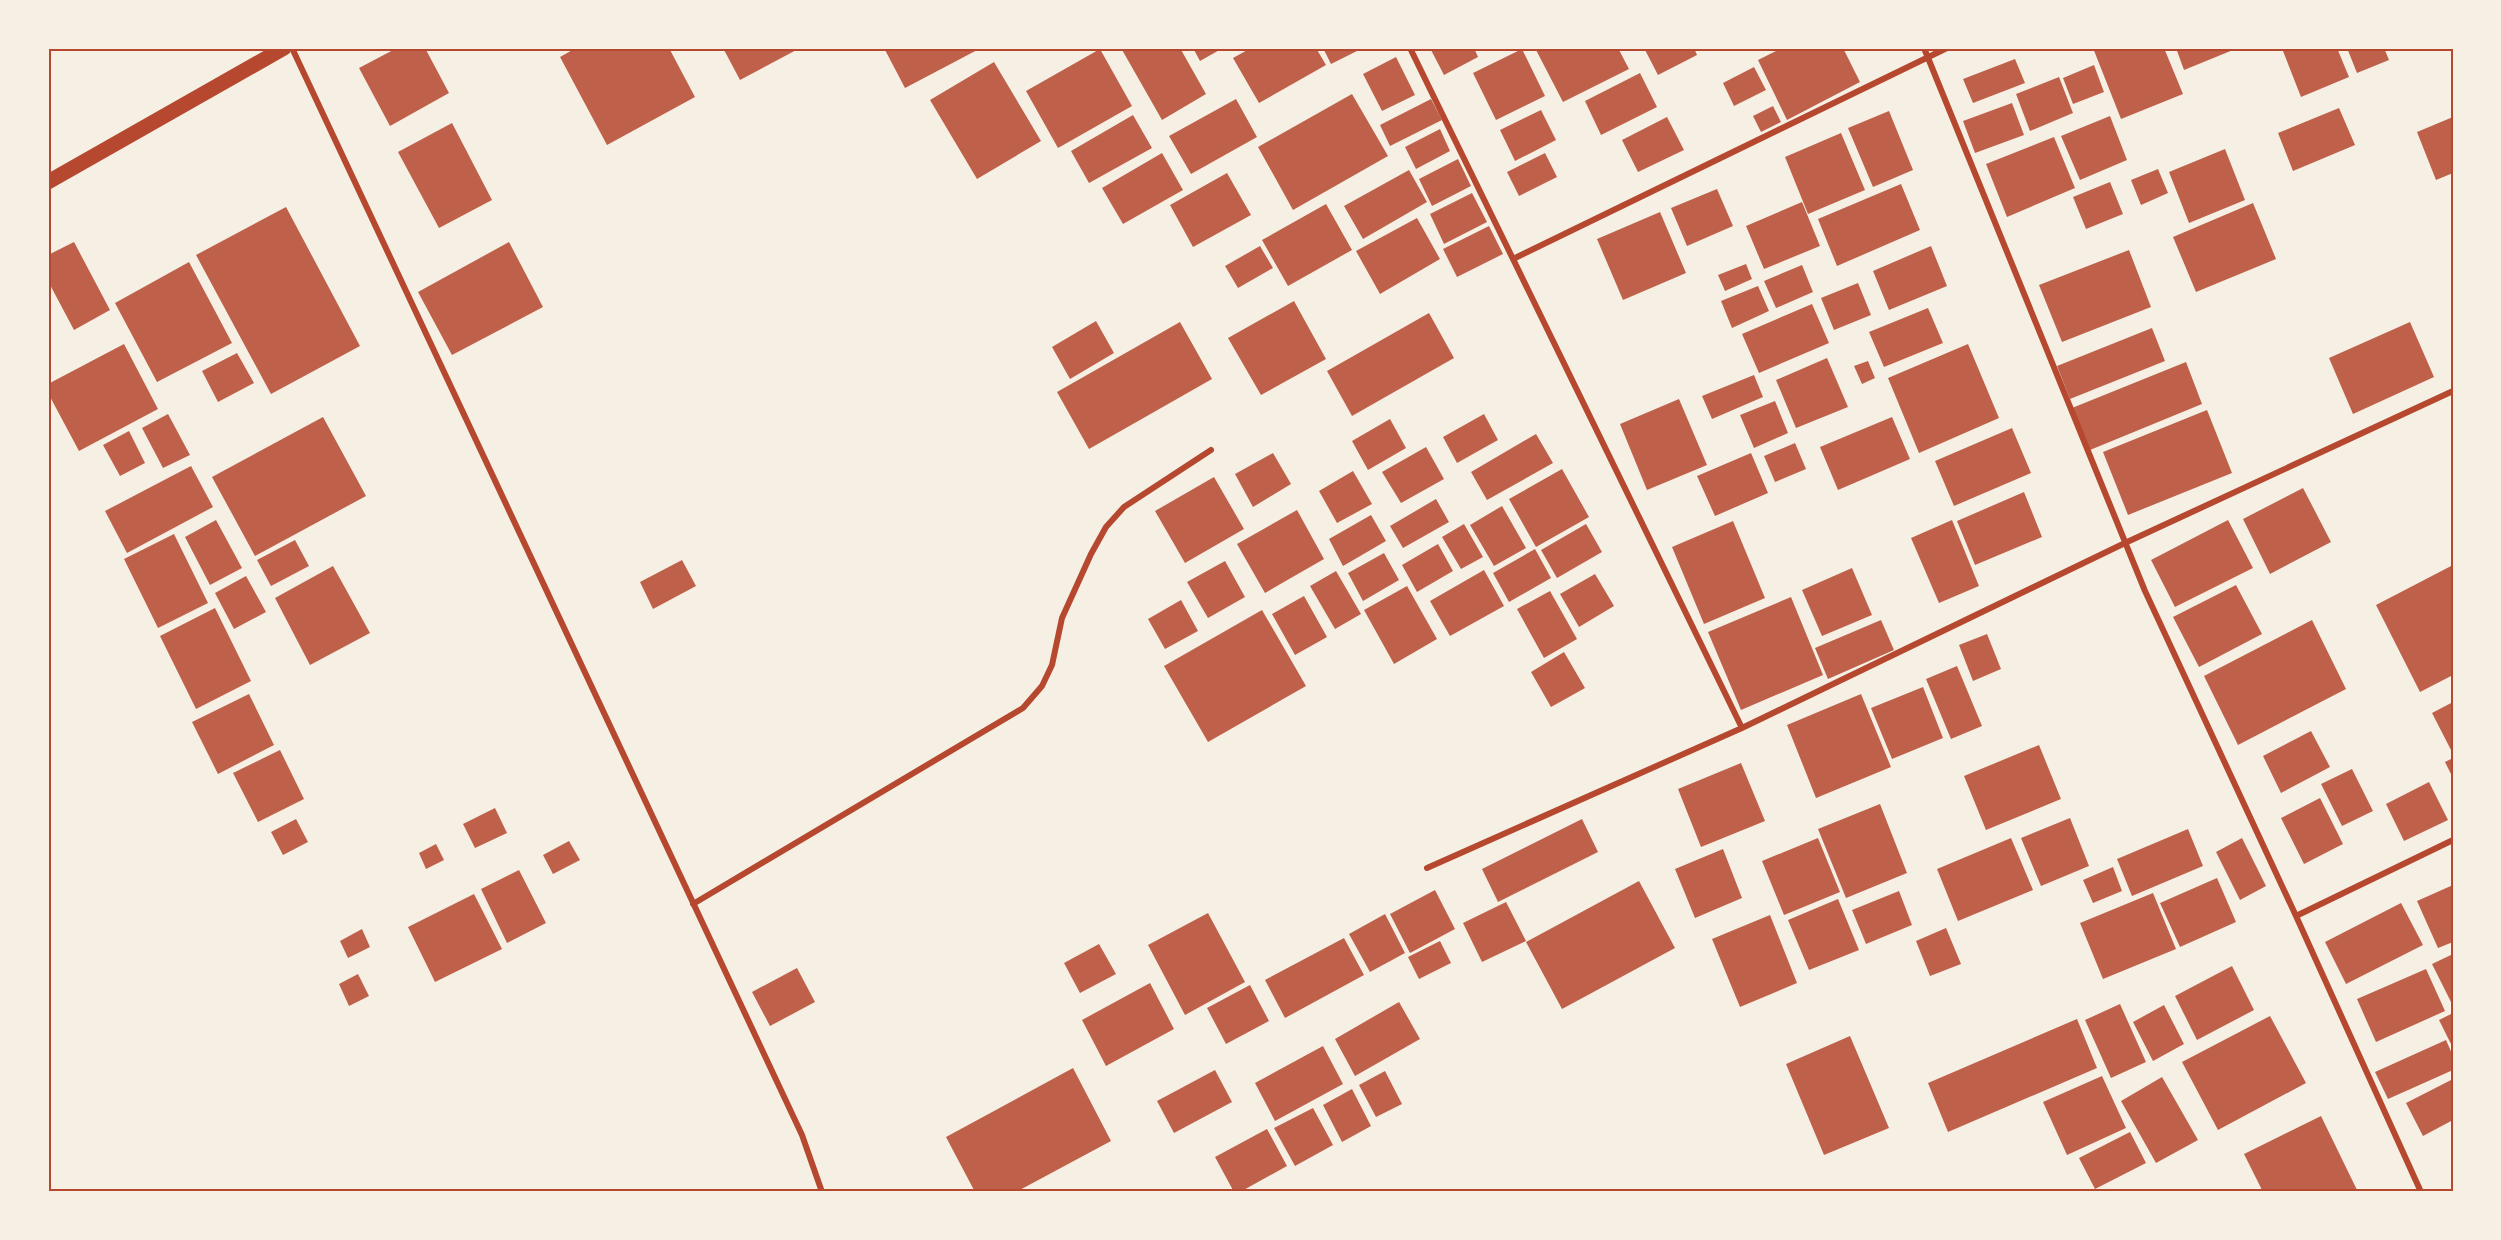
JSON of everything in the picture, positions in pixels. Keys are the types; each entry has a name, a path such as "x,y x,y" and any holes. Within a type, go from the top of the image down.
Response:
{"main road":[{"path":"48,182 285,48"}],"street":[{"path":"292,48 802,1135 822,1192"},
{"path":"1410,48 1742,728"},
{"path":"1924,48 2150,602 2421,1192"},
{"path":"1513,260 1947,48"},
{"path":"1427,868 1742,728 2125,543 2453,391"},
{"path":"693,904 1023,708 1042,686 1052,665 1062,618 1106,527 1124,507 1211,450"},
{"path":"2296,916 2453,840"}],"building":[{"path":"397,48 425,48 449,93 390,126 359,68"},
{"path":"576,48 669,48 695,97 607,145 560,57"},
{"path":"723,48 800,48 740,80"},
{"path":"884,48 981,48 905,88"},
{"path":"1121,48 1180,48 1206,94 1162,120"},
{"path":"1193,48 1223,48 1200,61"},
{"path":"1251,48 1316,48 1326,65 1259,103 1233,58"},
{"path":"1323,48 1363,48 1331,64"},
{"path":"1430,48 1474,48 1478,57 1444,75"},
{"path":"1535,48 1618,48 1629,69 1563,102"},
{"path":"1644,48 1694,48 1697,55 1658,75"},
{"path":"1782,48 1843,48 1860,82 1787,120 1758,60"},
{"path":"2093,48 2164,48 2183,94 2121,119"},
{"path":"2176,48 2232,48 2233,50 2184,70"},
{"path":"2290,48 2337,48 2349,77 2301,97 2283,51"},
{"path":"2347,48 2384,48 2389,60 2357,73"},
{"path":"1100,49 1132,106 1058,148 1026,91"},
{"path":"1522,49 1545,96 1496,120 1473,73"},
{"path":"1396,57 1415,95 1382,111 1363,74"},
{"path":"2015,59 2025,83 1973,103 1963,79"},
{"path":"994,62 1041,141 977,179 930,100"},
{"path":"2094,65 2104,92 2073,104 2063,78"},
{"path":"1754,67 1766,90 1734,106 1723,83"},
{"path":"1640,73 1657,107 1601,135 1585,101"},
{"path":"2059,77 2073,113 2030,131 2016,94"},
{"path":"1352,94 1388,156 1293,210 1258,147"},
{"path":"1236,99 1257,137 1191,174 1169,136"},
{"path":"1431,99 1442,120 1390,146 1380,125"},
{"path":"2012,103 2024,135 1975,153 1963,121"},
{"path":"1773,106 1781,122 1761,132 1753,116"},
{"path":"2339,108 2355,145 2293,171 2278,133"},
{"path":"1541,110 1556,140 1515,161 1500,130"},
{"path":"1889,111 1913,170 1873,187 1848,128"},
{"path":"1133,115 1152,148 1089,183 1071,151"},
{"path":"2110,116 2127,160 2080,180 2061,136"},
{"path":"1667,117 1684,150 1638,172 1622,140"},
{"path":"2453,117 2453,173 2436,180 2417,132"},
{"path":"452,123 492,200 439,228 398,152"},
{"path":"1440,129 1450,151 1416,169 1405,147"},
{"path":"1841,133 1865,190 1808,214 1785,157"},
{"path":"2054,137 2075,188 2007,217 1986,164"},
{"path":"2225,149 2245,200 2189,223 2169,172"},
{"path":"1162,153 1183,190 1123,224 1102,188"},
{"path":"1545,153 1557,177 1519,196 1507,172"},
{"path":"1458,159 1471,186 1432,206 1419,179"},
{"path":"2158,169 2168,193 2141,205 2131,180"},
{"path":"1409,170 1427,202 1363,239 1344,206"},
{"path":"1227,173 1251,215 1193,247 1170,205"},
{"path":"2110,182 2123,214 2086,229 2073,197"},
{"path":"1901,184 1920,230 1837,266 1818,219"},
{"path":"1717,189 1733,226 1687,246 1671,208"},
{"path":"1472,193 1487,222 1444,244 1430,214"},
{"path":"1802,202 1820,246 1764,269 1746,226"},
{"path":"2253,203 2276,259 2196,292 2173,237"},
{"path":"1326,204 1352,250 1288,286 1262,240"},
{"path":"286,207 360,346 271,394 196,255"},
{"path":"1660,212 1686,273 1623,300 1597,239"},
{"path":"1417,218 1440,259 1380,294 1356,251"},
{"path":"1489,226 1503,254 1457,277 1443,249"},
{"path":"74,242 110,310 74,330 48,281 48,255"},
{"path":"509,242 543,307 452,355 418,292"},
{"path":"1260,246 1273,268 1238,288 1225,266"},
{"path":"1931,246 1947,286 1889,310 1873,271"},
{"path":"2129,250 2151,307 2062,342 2039,285"},
{"path":"189,262 232,343 157,382 115,303"},
{"path":"1746,264 1752,279 1725,291 1718,275"},
{"path":"1802,265 1813,292 1776,308 1764,281"},
{"path":"1858,283 1871,315 1834,330 1821,298"},
{"path":"1758,286 1769,311 1732,328 1721,301"},
{"path":"1294,301 1326,359 1261,395 1228,338"},
{"path":"1812,304 1829,343 1759,373 1742,334"},
{"path":"1928,308 1943,343 1884,367 1869,332"},
{"path":"1429,313 1454,358 1352,416 1327,371"},
{"path":"1096,321 1114,353 1070,379 1052,347"},
{"path":"1180,322 1212,379 1089,449 1057,392"},
{"path":"2410,322 2434,377 2353,414 2329,358"},
{"path":"2152,328 2165,361 2070,399 2057,366"},
{"path":"124,344 158,409 79,451 48,393 48,384"},
{"path":"1968,344 1999,418 1919,453 1888,378"},
{"path":"237,353 254,383 218,402 202,371"},
{"path":"1827,358 1848,407 1796,428 1776,380"},
{"path":"1868,361 1875,378 1862,384 1854,366"},
{"path":"2186,362 2202,404 2090,450 2072,408"},
{"path":"1754,375 1763,397 1712,419 1702,396"},
{"path":"1679,399 1707,465 1647,490 1620,424"},
{"path":"1775,401 1788,433 1754,448 1740,415"},
{"path":"2207,410 2232,473 2128,515 2103,452"},
{"path":"168,414 190,455 163,468 142,428"},
{"path":"1484,414 1498,440 1457,463 1443,437"},
{"path":"323,417 366,496 255,556 212,477"},
{"path":"1892,417 1910,459 1838,490 1820,447"},
{"path":"1390,419 1406,448 1368,470 1352,441"},
{"path":"2012,428 2031,473 1954,506 1935,461"},
{"path":"129,431 145,463 120,476 103,445"},
{"path":"1536,434 1553,463 1487,500 1471,472"},
{"path":"1795,443 1806,469 1775,482 1764,456"},
{"path":"1426,447 1444,479 1401,503 1382,472"},
{"path":"1273,453 1291,484 1253,507 1235,474"},
{"path":"1751,453 1768,493 1715,516 1697,476"},
{"path":"191,466 213,507 127,553 105,511"},
{"path":"1562,469 1589,517 1536,547 1509,499"},
{"path":"1353,471 1372,504 1337,523 1319,491"},
{"path":"1214,477 1244,529 1185,563 1155,511"},
{"path":"2303,488 2331,542 2270,574 2243,519"},
{"path":"2024,492 2042,537 1975,565 1957,521"},
{"path":"1436,499 1449,522 1403,548 1390,526"},
{"path":"1502,506 1526,548 1494,566 1470,525"},
{"path":"1297,510 1324,559 1265,593 1237,544"},
{"path":"1371,515 1386,541 1343,566 1329,539"},
{"path":"216,520 242,568 210,585 185,537"},
{"path":"1952,520 1979,586 1939,603 1911,538"},
{"path":"2228,520 2253,568 2175,607 2151,560"},
{"path":"1733,521 1765,598 1704,624 1672,547"},
{"path":"1464,524 1483,557 1461,569 1442,537"},
{"path":"1586,524 1602,552 1557,578 1541,550"},
{"path":"174,534 208,603 158,628 124,559"},
{"path":"295,540 309,566 271,586 257,560"},
{"path":"1438,544 1453,571 1417,592 1402,565"},
{"path":"1535,549 1551,578 1509,602 1493,573"},
{"path":"1384,553 1399,580 1363,601 1348,573"},
{"path":"682,560 696,586 653,609 640,582"},
{"path":"1225,561 1245,597 1208,618 1187,582"},
{"path":"2453,565 2453,675 2420,692 2376,605"},
{"path":"333,566 370,633 310,665 275,598"},
{"path":"1852,568 1872,615 1822,636 1802,590"},
{"path":"1484,570 1504,606 1450,636 1430,601"},
{"path":"1336,571 1361,614 1335,629 1310,586"},
{"path":"1595,574 1614,606 1579,627 1560,594"},
{"path":"246,576 266,612 234,629 215,593"},
{"path":"2236,585 2262,634 2199,667 2173,617"},
{"path":"1407,586 1437,639 1394,664 1364,610"},
{"path":"1550,591 1577,639 1544,658 1517,609"},
{"path":"1304,596 1327,637 1295,655 1272,614"},
{"path":"1791,597 1823,675 1741,710 1708,632"},
{"path":"1181,600 1198,631 1165,649 1148,619"},
{"path":"215,608 251,681 196,709 160,636"},
{"path":"1262,610 1306,686 1208,742 1164,666"},
{"path":"1881,620 1894,650 1828,679 1815,648"},
{"path":"2312,620 2346,689 2238,745 2204,676"},
{"path":"1987,634 2001,669 1973,681 1959,645"},
{"path":"1564,652 1585,688 1551,707 1531,672"},
{"path":"1957,666 1982,726 1951,739 1926,679"},
{"path":"1923,687 1943,738 1892,759 1871,708"},
{"path":"249,694 274,745 218,774 192,722"},
{"path":"1861,694 1891,767 1816,798 1787,725"},
{"path":"2453,702 2453,749 2451,750 2432,713"},
{"path":"2311,731 2330,767 2281,793 2263,756"},
{"path":"2039,745 2061,799 1986,830 1964,776"},
{"path":"280,750 304,799 258,822 233,773"},
{"path":"2453,758 2453,778 2445,762"},
{"path":"1741,763 1765,821 1701,847 1678,789"},
{"path":"2352,769 2373,811 2342,826 2321,784"},
{"path":"2429,782 2448,820 2404,841 2386,804"},
{"path":"2320,798 2343,844 2304,864 2281,818"},
{"path":"1880,804 1907,873 1846,898 1818,829"},
{"path":"495,808 507,833 475,848 463,824"},
{"path":"2070,818 2089,866 2041,886 2021,838"},
{"path":"296,819 308,842 283,855 271,832"},
{"path":"1582,819 1598,852 1498,902 1482,869"},
{"path":"2188,829 2203,866 2132,896 2117,859"},
{"path":"1818,838 1840,892 1784,915 1762,861"},
{"path":"2011,838 2033,890 1958,921 1937,869"},
{"path":"2242,838 2266,886 2240,900 2216,852"},
{"path":"569,841 580,860 553,874 543,855"},
{"path":"436,844 444,860 426,869 419,853"},
{"path":"1723,849 1742,898 1695,918 1675,869"},
{"path":"2113,867 2122,891 2093,903 2083,880"},
{"path":"519,870 546,923 507,943 481,889"},
{"path":"2217,878 2236,922 2180,947 2160,903"},
{"path":"1639,881 1675,948 1562,1009 1526,942"},
{"path":"2453,885 2453,942 2438,948 2417,901"},
{"path":"1435,890 1455,929 1410,953 1390,914"},
{"path":"1899,891 1912,925 1866,944 1852,910"},
{"path":"2153,893 2176,949 2103,979 2080,923"},
{"path":"474,894 502,949 435,982 408,927"},
{"path":"1838,899 1859,950 1809,970 1788,920"},
{"path":"1506,902 1526,941 1482,962 1463,923"},
{"path":"2401,903 2423,945 2346,984 2325,942"},
{"path":"1208,913 1245,982 1185,1015 1148,945"},
{"path":"1385,914 1405,953 1370,972 1349,934"},
{"path":"1770,915 1797,983 1740,1007 1712,939"},
{"path":"1946,928 1961,964 1930,976 1916,941"},
{"path":"362,929 370,947 348,958 340,941"},
{"path":"1344,938 1364,975 1285,1018 1265,980"},
{"path":"1440,941 1451,963 1419,979 1408,957"},
{"path":"1099,944 1116,974 1080,993 1064,963"},
{"path":"2453,954 2453,1001 2451,1002 2432,964"},
{"path":"2232,966 2254,1010 2197,1040 2175,996"},
{"path":"797,968 815,1002 770,1026 752,992"},
{"path":"2426,969 2445,1011 2376,1042 2357,999"},
{"path":"358,974 369,996 349,1006 339,984"},
{"path":"1150,983 1174,1029 1106,1066 1082,1020"},
{"path":"1250,985 1269,1021 1226,1044 1207,1008"},
{"path":"1399,1002 1420,1039 1355,1076 1335,1039"},
{"path":"2120,1004 2146,1062 2111,1078 2085,1020"},
{"path":"2164,1005 2184,1044 2153,1061 2133,1022"},
{"path":"2453,1013 2453,1048 2439,1020"},
{"path":"2270,1016 2306,1083 2218,1130 2182,1062"},
{"path":"2077,1019 2097,1068 1948,1132 1928,1083"},
{"path":"1850,1036 1889,1128 1824,1155 1786,1064"},
{"path":"2446,1040 2453,1056 2453,1070 2388,1099 2375,1072"},
{"path":"1323,1046 1343,1084 1275,1121 1255,1083"},
{"path":"1073,1068 1111,1141 1016,1192 975,1192 946,1137"},
{"path":"1215,1070 1232,1102 1174,1133 1157,1101"},
{"path":"1385,1071 1402,1104 1376,1117 1359,1085"},
{"path":"2102,1076 2126,1128 2067,1155 2043,1102"},
{"path":"2162,1077 2198,1140 2156,1163 2121,1101"},
{"path":"2453,1079 2453,1120 2423,1136 2406,1103"},
{"path":"1352,1089 1371,1126 1342,1142 1323,1105"},
{"path":"1313,1108 1333,1145 1295,1166 1274,1128"},
{"path":"2321,1116 2358,1192 2263,1192 2244,1154"},
{"path":"1267,1129 1287,1166 1240,1192 1234,1192 1215,1157"},
{"path":"2130,1132 2146,1163 2095,1189 2079,1158"}]}
